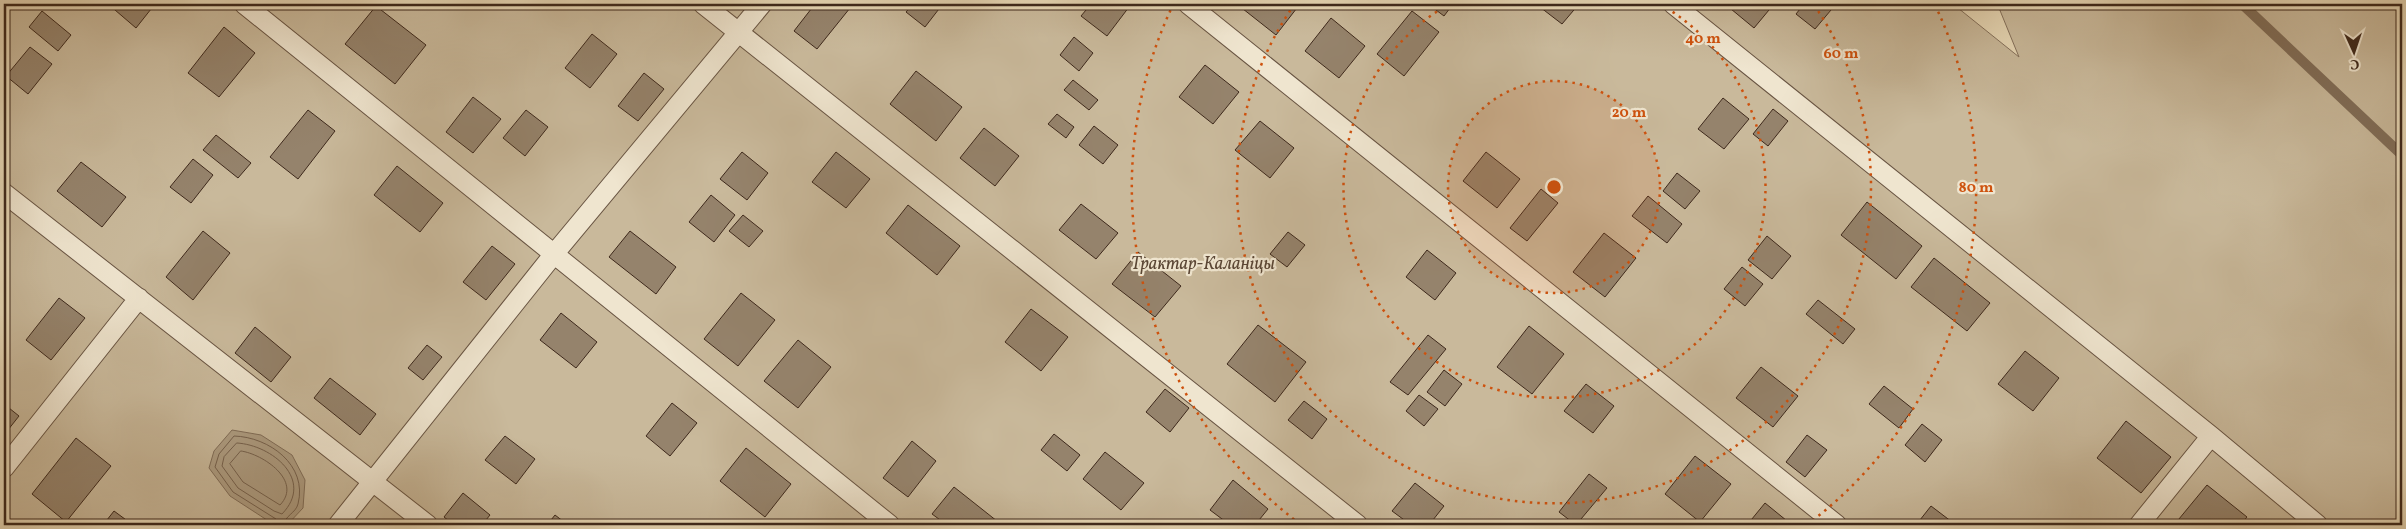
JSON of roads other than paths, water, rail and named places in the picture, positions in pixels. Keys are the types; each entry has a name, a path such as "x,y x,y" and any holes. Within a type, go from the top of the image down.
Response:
{"lane":[{"path":"244,4 890,525"},
{"path":"703,4 1358,525"},
{"path":"338,525 554,254 740,34 762,4"},
{"path":"1188,4 1837,525"},
{"path":"1673,4 2211,436 2318,525"},
{"path":"4,193 428,525"},
{"path":"4,468 139,298"},
{"path":"2139,525 2211,436"}],"water":[{"path":"232,430 261,435 292,455 305,480 303,508 287,525 270,522 230,496 209,468 214,451"}],"waterway":[{"path":"2242,4 2402,155"}],"park label":[{"name":"Трактар-Каланіцы","path":"1203,264"}]}
